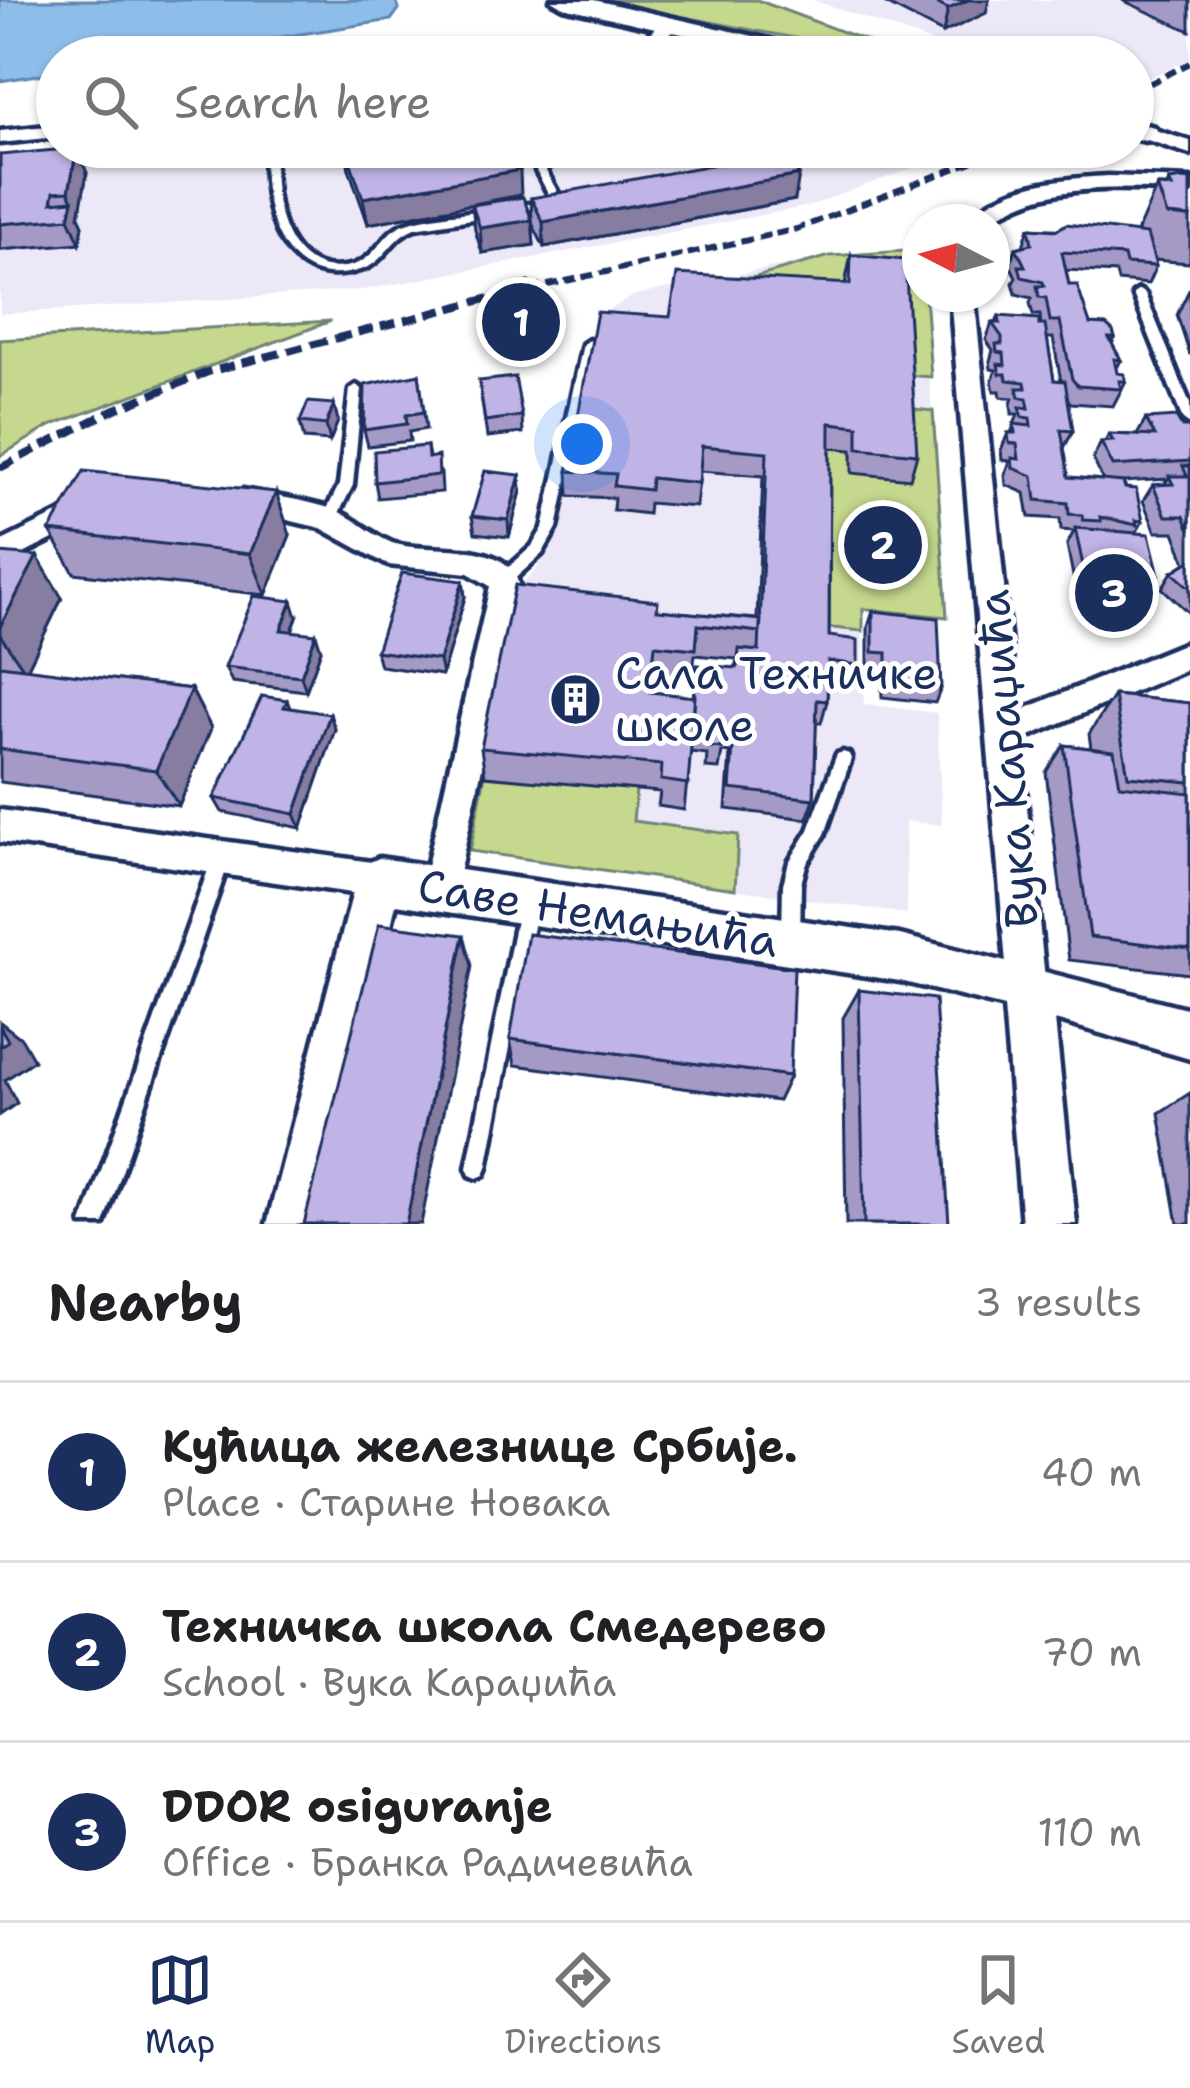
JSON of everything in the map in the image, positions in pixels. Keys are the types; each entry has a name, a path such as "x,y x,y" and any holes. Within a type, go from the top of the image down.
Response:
{"street":[{"path":"563,0 701,36"},
{"path":"658,36 667,26"},
{"path":"0,137 36,133"},
{"path":"1154,136 1190,148"},
{"path":"1002,204 1061,187 1121,182 1190,185"},
{"name":"Вука Караџића","path":"964,312 1049,1224"},
{"path":"205,492 329,519 388,554 473,562 489,567 504,580 505,593 440,889"},
{"path":"0,555 39,531 115,499"},
{"path":"1006,731 1190,654"},
{"name":"Саве Немањића","path":"0,826 900,958 1190,1034"},
{"path":"294,1224 379,880"}],"lane":[{"path":"272,168 286,245 296,260 324,271 357,269 375,260 403,228 577,201"},
{"path":"544,168 559,204"},
{"path":"1138,294 1190,420"},
{"path":"504,580 537,550 550,528 589,344"},
{"path":"329,519 346,485 356,389"},
{"path":"791,943 792,884 798,862 816,834 843,759"},
{"path":"93,1224 222,857"},
{"path":"477,1168 528,902"}],"shaded area":[{"path":"813,0 1190,0 1190,59 1154,75 1154,36 915,36"},
{"path":"36,155 36,168 912,168 810,206 363,290 0,314 0,159"},
{"path":"902,251 902,312 925,312 947,617 862,609 864,704 937,713 942,825 905,821 907,914 470,851 485,775 660,792 659,806 689,752 707,754 706,768 718,769 720,752 730,753 726,809 810,722 821,722 822,659 852,473 910,478 668,342 600,315 635,295 829,256"},
{"path":"700,471 763,476 756,649 518,616 523,583 536,570 569,496 615,498 647,514 649,503 696,507"}],"green space":[{"path":"597,0 757,0 854,36 783,36"},
{"path":"902,251 902,312 926,312 931,377 904,375 845,309 675,300 830,256"},
{"path":"331,321 50,426 0,456 0,340"},
{"path":"906,408 933,411 947,617 863,609 863,631 822,627 824,448"},
{"path":"485,775 636,790 633,821 738,835 735,889 470,851"}],"water":[{"path":"0,0 395,0 399,9 391,20 288,36 36,36 36,75 0,81"}],"building":[{"path":"930,0 968,0 948,9"},
{"path":"36,152 36,168 73,168 69,191 54,192 52,202 73,200 69,218 0,224 0,155"},
{"path":"352,168 520,170 363,198"},
{"path":"695,168 794,168 799,175 543,222 531,198"},
{"path":"1190,180 1190,217 1167,215 1157,186 1172,187 1169,181"},
{"path":"523,197 532,220 480,228 472,205"},
{"path":"1066,224 1147,234 1156,266 1126,264 1124,256 1062,252 1069,285 1077,285 1090,324 1106,325 1113,331 1115,338 1109,338 1121,360 1114,359 1117,373 1124,374 1126,381 1119,381 1121,389 1078,386 1072,379 1060,321 1050,321 1046,298 1039,297 1037,286 1044,286 1043,282 1022,277 1019,266 1025,266 1016,248 1032,244 1029,228 1057,230"},
{"path":"851,255 902,260 902,312 908,312 917,454 858,448 858,426 830,423 829,636 858,640 858,665 828,661 827,701 817,700 814,799 730,789 734,732 724,730 723,748 709,747 710,733 692,731 697,665 737,668 739,649 759,651 767,452 702,446 699,483 651,478 650,490 614,486 616,474 568,471 597,312 670,317 677,274 850,284"},
{"path":"529,282 535,293 510,298 504,288"},
{"path":"999,316 1039,319 1039,325 1045,325 1054,380 1065,381 1073,431 1061,430 1069,477 1123,482 1125,488 1136,489 1143,521 1136,520 1137,525 1100,517 1101,521 1083,520 1082,515 1069,514 1068,503 1036,500 1033,476 1013,468 1012,458 1019,459 1017,444 1009,443 1008,433 1015,433 1014,424 1031,426 1020,407 1029,408 1027,398 1019,397 1017,388 1026,388 1025,382 1000,374 998,364 1005,365 1004,353 997,352 996,344 1002,344 1002,337 992,323 1000,323"},
{"path":"419,374 424,412 406,415 407,424 364,430 365,385"},
{"path":"515,377 522,416 485,421 479,381"},
{"path":"308,402 334,404 326,425 300,422"},
{"path":"1176,417 1182,427 1190,427 1190,461 1113,466 1101,442 1113,441 1109,434 1155,436 1146,419"},
{"path":"427,446 428,458 438,456 439,475 375,482 374,451"},
{"path":"1183,466 1190,466 1190,530 1184,516 1166,516 1153,485 1173,484 1169,476 1187,476"},
{"path":"84,471 276,492 250,554 50,531"},
{"path":"485,471 520,475 508,520 472,516"},
{"path":"1075,528 1149,534 1159,575 1135,574 1137,582 1110,580 1108,572 1084,570"},
{"path":"0,553 37,556 0,627"},
{"path":"1190,561 1190,588 1172,572"},
{"path":"402,573 463,581 439,660 376,651"},
{"name":"Сала Техничке школе","path":"515,585 658,601 657,610 761,620 760,632 698,625 696,649 655,645 650,692 695,697 688,784 661,780 662,765 481,748"},
{"path":"254,596 292,601 281,630 316,634 301,676 225,667"},
{"path":"873,611 938,618 941,688 887,682 887,653 873,652"},
{"path":"0,665 191,689 156,770 0,749"},
{"path":"1114,695 1190,703 1190,782 1128,776"},
{"path":"262,696 287,700 284,707 330,714 295,814 214,798"},
{"path":"1064,745 1114,751 1120,785 1190,793 1190,949 1090,937"},
{"path":"379,924 464,935 406,1224 304,1224"},
{"path":"528,934 794,968 790,1076 510,1039"},
{"path":"859,990 935,999 949,1224 864,1224"}],"railway":[{"path":"1154,81 1190,63"},
{"path":"488,299 797,229 956,168"},
{"path":"0,468 113,410 208,372 488,299"},
{"path":"477,301 488,299"}],"place":[{"name":"Кућица железнице Србије.","path":"521,322"},
{"name":"Техничка школа Смедерево","path":"883,545"},
{"name":"DDOR osiguranje","path":"1114,593"},
{"name":"Сала Техничке школе","path":"576,699"}]}
